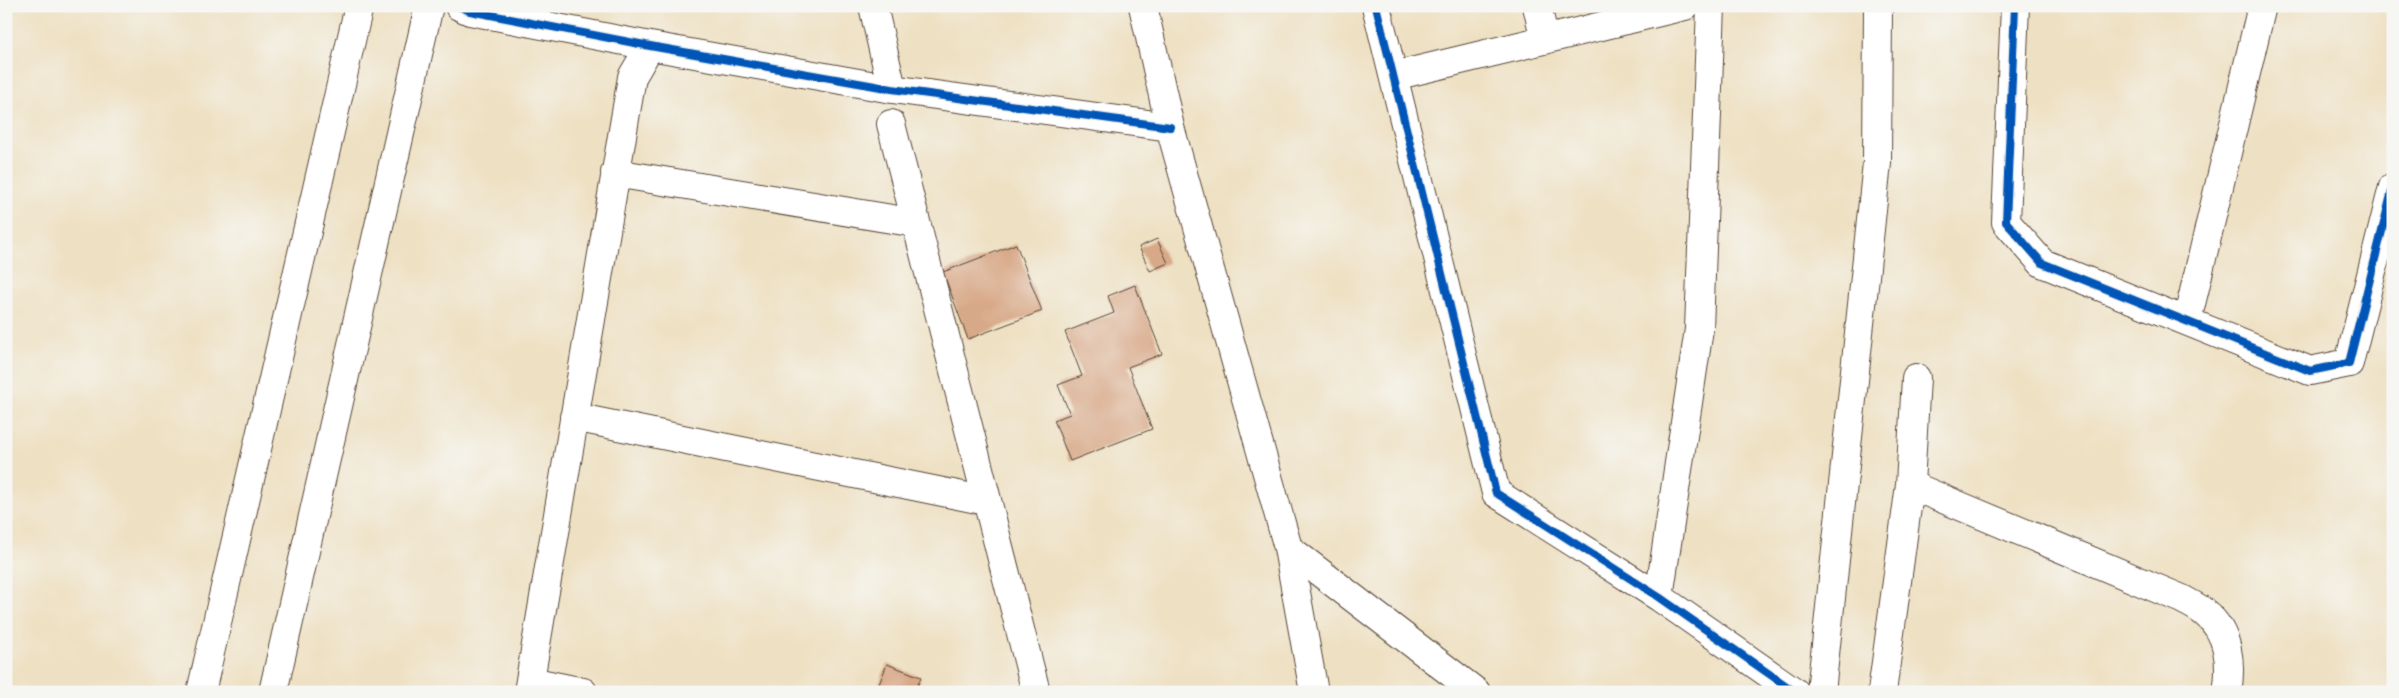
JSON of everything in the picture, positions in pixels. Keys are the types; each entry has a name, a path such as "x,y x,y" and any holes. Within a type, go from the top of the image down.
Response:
{"street":[{"path":"201,692 359,6"},
{"path":"273,692 429,6"},
{"path":"459,6 470,10 650,46 892,89 1170,127"},
{"path":"873,6 892,89"},
{"path":"1143,6 1170,127 1288,548 1314,692"},
{"path":"1376,6 1496,493 1658,597 1795,692"},
{"path":"1536,6 1545,40"},
{"path":"1394,76 1685,6"},
{"path":"1658,597 1699,329 1711,6"},
{"path":"1821,692 1877,163 1878,6"},
{"path":"2015,6 2006,222 2042,263 2310,371 2349,363 2393,187"},
{"path":"2186,321 2262,6"},
{"path":"583,692 529,686 632,77 650,46"},
{"path":"891,124 1036,692"},
{"path":"615,173 916,223"},
{"path":"1882,692 1910,485 1916,378"},
{"path":"574,417 987,501"},
{"path":"1910,485 2182,599 2205,613 2221,630 2226,646 2229,677 2227,692"},
{"path":"1288,548 1476,692"}],"building":[{"path":"1157,239 1168,263 1150,271 1139,247"},
{"path":"1016,244 1042,311 968,339 943,272"},
{"path":"1135,285 1162,354 1128,367 1152,429 1070,461 1054,420 1070,414 1058,385 1082,376 1065,332 1114,313 1108,296"},
{"path":"887,664 921,677 915,692 890,692 878,687"}],"cycle path":[{"path":"459,6 470,11 650,46 892,89 1170,127"},
{"path":"1376,6 1496,493 1659,597 1795,692"},
{"path":"2015,6 2006,222 2042,263 2310,371 2349,363 2393,187"}]}
